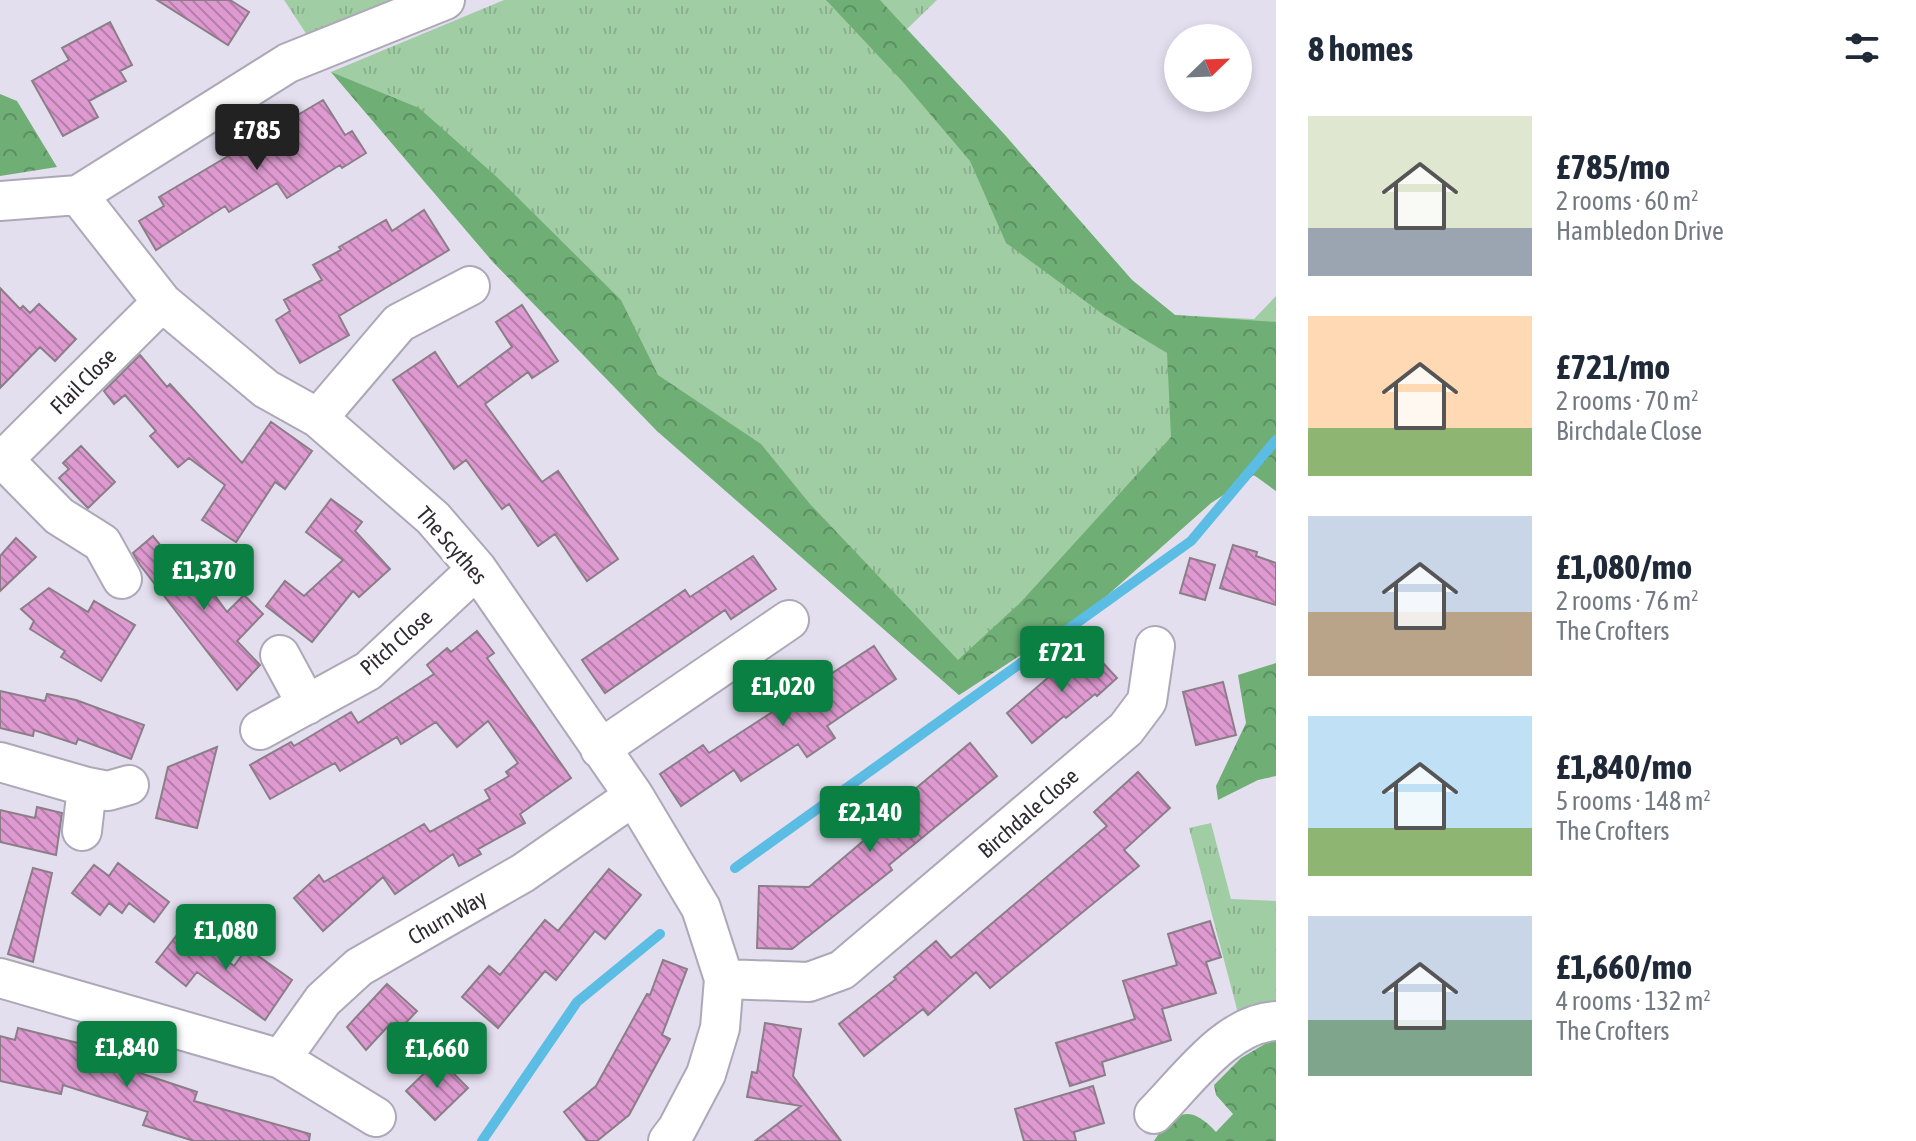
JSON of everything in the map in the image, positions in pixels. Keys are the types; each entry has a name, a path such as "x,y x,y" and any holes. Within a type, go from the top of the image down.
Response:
{"street":[{"path":"0,201 78,195 288,63 445,0"},
{"name":"The Scythes","path":"78,195 162,302 266,389 318,418 433,518 477,569 634,796 696,898 724,979"},
{"path":"318,418 399,323 470,286"},
{"name":"Flail Close","path":"122,579 102,543 59,516 2,462 162,302"},
{"name":"Pitch Close","path":"260,730 368,671 477,569"},
{"path":"600,749 789,620"},
{"name":"Birchdale Close","path":"724,979 809,982 842,970 1126,729 1147,701 1155,646"},
{"path":"280,655 307,705"},
{"path":"0,762 108,791 129,785"},
{"path":"82,831 87,787"},
{"name":"Churn Way","path":"281,1059 323,1000 359,967 523,873 634,796"},
{"path":"0,978 281,1059 376,1117"},
{"path":"680,1137 706,1074 720,1028 724,979"},
{"path":"1154,1114 1236,1032 1260,1022 1276,1021"}],"green space":[{"path":"284,0 404,0 309,38"},
{"path":"504,0 937,0 907,29 1132,280 1175,315 1254,319 1276,296 1276,491 1254,475 1211,503 1093,608 959,695 657,431 493,262 331,72"},
{"path":"826,0 880,0 1004,134 1132,280 1175,315 1276,322 1276,491 1254,475 1211,503 1093,608 959,695 657,431 493,262 331,72 419,108 498,178 621,300 658,375 761,444 810,504 958,660 1020,603 1171,437 1167,353 1104,315 1006,243 970,161 902,81"},
{"path":"0,94 17,101 57,167 0,176"},
{"path":"1276,663 1276,776 1258,780 1218,800 1216,786 1246,723 1238,675"},
{"path":"1211,823 1231,899 1276,901 1276,1004 1238,1013 1189,828"},
{"path":"1270,1041 1276,1041 1276,1141 1154,1141 1169,1123 1183,1114 1199,1117 1216,1132 1233,1114 1216,1095 1214,1085 1241,1058"}],"building":[{"path":"157,0 230,0 249,12 228,45"},
{"path":"110,22 132,65 120,71 126,81 89,101 98,117 63,136 32,81 69,60 62,48"},
{"path":"323,100 345,135 352,131 366,153 342,168 340,165 287,198 277,183 229,212 225,206 156,250 139,221 164,206 159,197"},
{"path":"424,210 449,250 339,316 349,335 300,363 276,320 290,311 284,300 322,280 313,265 341,250 339,247 386,220 392,231"},
{"path":"0,288 20,309 23,306 30,313 39,304 76,339 55,361 40,347 0,388"},
{"path":"522,305 558,361 532,378 528,372 485,404 542,482 558,471 618,559 587,581 555,534 538,546 509,504 502,509 466,460 454,469 393,380 435,352 458,387 512,347 496,322"},
{"path":"140,355 242,463 271,422 312,451 285,489 275,482 236,542 202,520 225,485 189,458 178,467 150,436 156,431 125,395 114,404 104,391"},
{"path":"81,446 115,482 88,508 59,478 69,469 63,463"},
{"path":"331,499 362,522 355,531 390,569 359,597 353,591 312,642 266,606 285,581 304,596 343,560 306,532"},
{"path":"153,536 181,571 191,563 227,612 244,595 263,614 237,641 260,665 237,690 133,553"},
{"path":"16,538 36,557 0,591 0,556"},
{"path":"1233,545 1257,552 1256,556 1276,563 1276,605 1220,588"},
{"path":"753,556 776,589 731,619 725,610 605,693 582,660 685,590 690,597"},
{"path":"1190,558 1215,565 1205,600 1180,593"},
{"path":"49,588 88,612 94,601 135,625 101,681 61,657 65,651 30,629 34,621 21,609"},
{"path":"477,631 494,653 487,658 571,778 520,814 525,823 478,849 481,854 459,866 453,854 395,894 383,877 323,931 294,898 319,875 324,882 424,824 430,832 490,799 485,790 509,776 506,772 518,763 488,721 457,747 436,722 401,744 397,737 340,771 335,763 270,799 250,765 291,742 294,746 351,712 358,723 434,674 427,665 447,648 451,652"},
{"path":"1086,645 1117,678 1032,743 1007,713"},
{"path":"874,646 896,679 827,726 835,738 807,757 798,744 741,781 734,770 681,806 660,774 703,745 709,753"},
{"path":"1223,682 1236,735 1196,745 1183,692"},
{"path":"0,691 45,701 47,694 76,700 144,725 131,759 78,739 76,744 34,730 33,736 0,728"},
{"path":"970,743 997,776 889,865 892,870 792,949 757,948 759,886 809,887 875,831 871,826"},
{"path":"217,747 197,828 156,818 168,767"},
{"path":"1138,772 1170,808 1124,850 1139,866 990,988 976,972 928,1015 923,1009 864,1056 839,1024 896,979 894,977 936,941 951,958 1107,826 1094,812"},
{"path":"37,807 62,813 56,855 0,842 0,810 35,818"},
{"path":"118,863 169,902 154,922 129,903 122,913 109,903 100,915 72,893 94,865 109,876"},
{"path":"33,868 52,873 33,962 8,954"},
{"path":"609,869 641,895 605,939 595,931 556,980 545,971 498,1028 462,997 489,966 500,975 545,920 558,931"},
{"path":"1210,921 1221,957 1206,962 1216,993 1162,1009 1171,1040 1102,1062 1105,1075 1070,1086 1056,1043 1135,1019 1123,981 1177,965 1168,934"},
{"path":"184,926 234,966 247,948 292,980 265,1020 197,972 186,986 156,962"},
{"path":"663,960 687,969 662,1035 670,1039 629,1115 597,1141 587,1141 564,1112 596,1086 647,994 650,995"},
{"path":"387,984 417,1011 399,1030 391,1023 366,1050 347,1027"},
{"path":"765,1023 801,1029 793,1076 841,1141 755,1141 801,1106 747,1097 752,1072 757,1073"},
{"path":"18,1028 138,1058 134,1071 197,1092 194,1101 310,1134 309,1141 194,1141 143,1125 148,1112 63,1085 61,1094 0,1081 0,1036 15,1040"},
{"path":"439,1059 468,1088 435,1120 406,1091"},
{"path":"1093,1086 1104,1123 1074,1132 1076,1141 1024,1141 1015,1109"}],"waterway":[{"path":"735,868 1191,541 1276,440"},
{"path":"482,1141 577,1002 660,934"}]}
